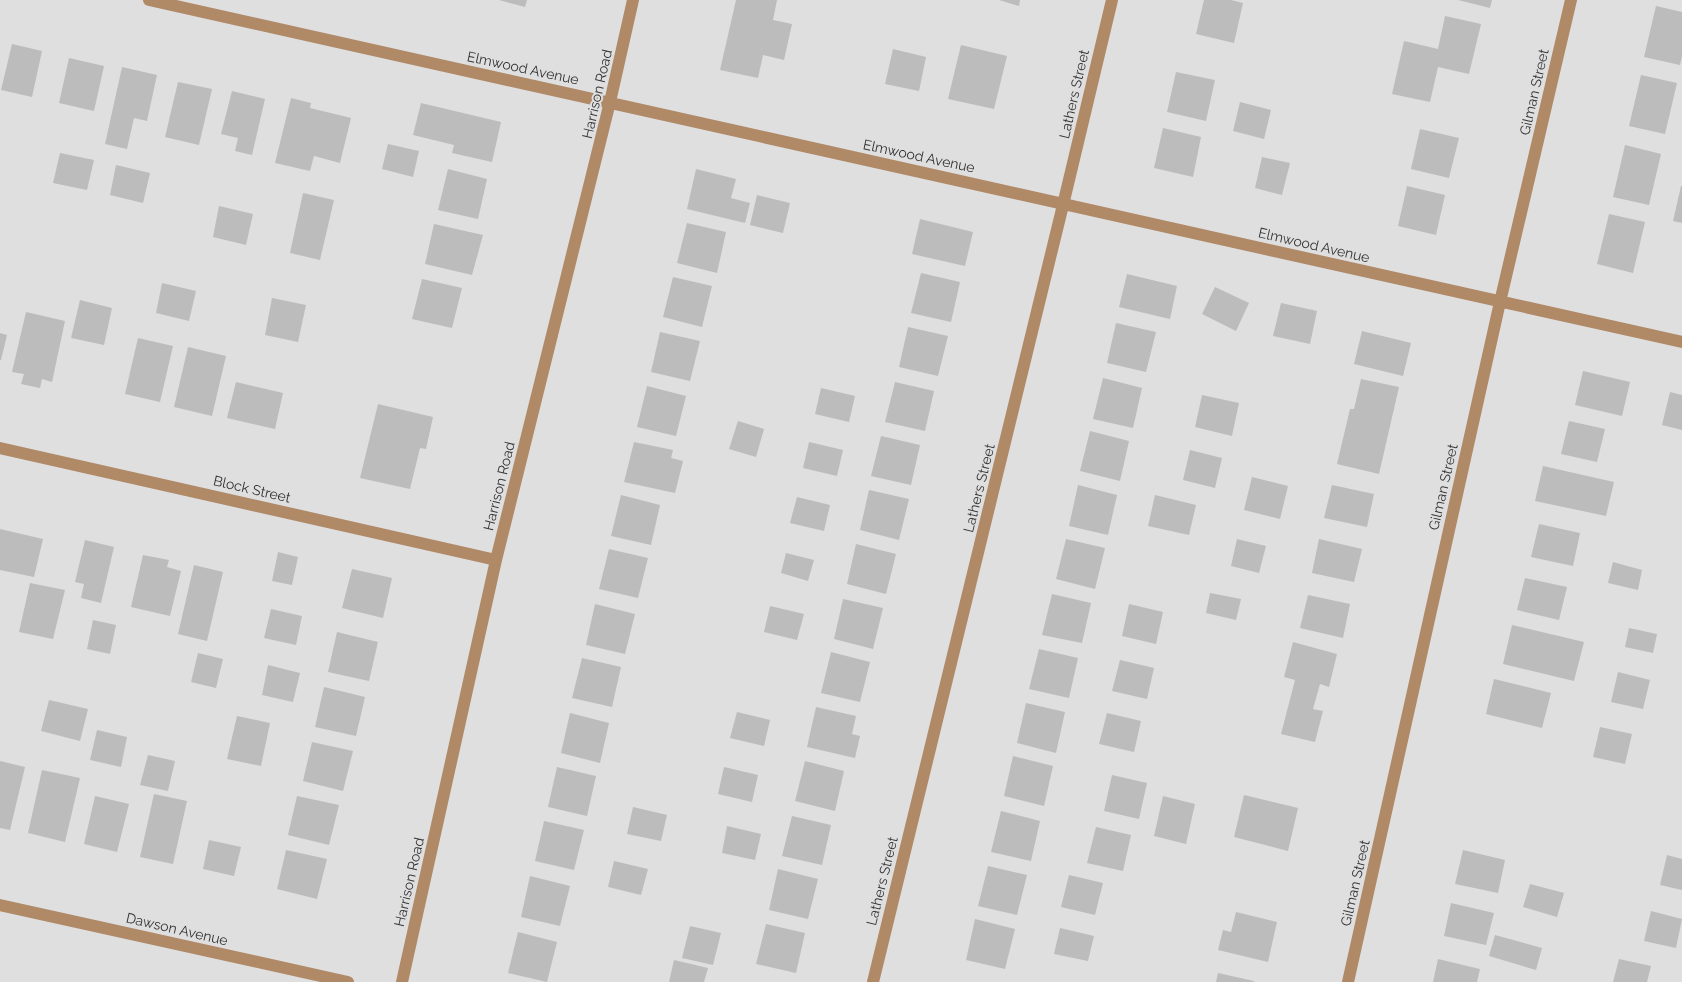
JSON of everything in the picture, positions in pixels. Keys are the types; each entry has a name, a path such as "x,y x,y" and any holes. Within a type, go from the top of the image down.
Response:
{"street":[{"name":"Elmwood Avenue","path":"149,0 1682,342"},
{"name":"Harrison Road","path":"402,982 496,560 610,102 633,0"},
{"name":"Lathers Street","path":"873,982 1112,0"},
{"name":"Gilman Street","path":"1348,982 1500,302 1571,0"},
{"name":"Block Street","path":"0,448 496,560"},
{"name":"Dawson Avenue","path":"0,905 348,982"}],"building":[{"path":"499,0 527,0 525,7"},
{"path":"736,0 777,0 773,20 792,24 784,60 763,55 758,78 720,70"},
{"path":"999,0 1020,0 1019,6"},
{"path":"1204,0 1231,0 1243,3 1234,43 1196,34"},
{"path":"1458,0 1492,0 1490,8"},
{"path":"1656,6 1682,12 1682,56 1680,65 1644,57"},
{"path":"1445,16 1481,24 1469,74 1438,67 1430,102 1392,94 1404,41 1438,49"},
{"path":"12,44 42,51 32,97 1,90"},
{"path":"961,45 1007,56 994,109 948,99"},
{"path":"893,49 926,57 919,91 885,84"},
{"path":"69,58 104,66 94,111 59,103"},
{"path":"122,67 157,75 147,121 134,118 127,149 105,144"},
{"path":"1176,72 1215,80 1206,121 1167,112"},
{"path":"1641,75 1677,83 1665,134 1629,126"},
{"path":"178,82 212,89 199,145 165,137"},
{"path":"232,91 265,99 252,155 235,151 238,138 221,134"},
{"path":"291,98 311,103 310,108 351,118 340,163 314,156 310,171 275,163"},
{"path":"1240,102 1271,110 1264,139 1233,131"},
{"path":"421,103 501,122 492,162 452,153 454,145 413,135"},
{"path":"1163,128 1201,137 1193,177 1154,168"},
{"path":"1420,129 1459,138 1449,178 1411,169"},
{"path":"388,144 419,151 413,177 382,169"},
{"path":"1625,145 1661,154 1649,205 1613,197"},
{"path":"60,153 94,160 87,190 53,183"},
{"path":"1262,157 1290,163 1282,195 1255,188"},
{"path":"116,165 150,173 143,203 110,195"},
{"path":"448,169 487,179 478,219 438,210"},
{"path":"696,169 736,179 731,198 750,203 745,223 687,209"},
{"path":"1407,186 1445,195 1436,235 1398,226"},
{"path":"1682,186 1682,223 1673,221"},
{"path":"303,193 334,200 320,260 290,253"},
{"path":"757,195 790,203 783,233 750,225"},
{"path":"219,206 253,214 246,245 213,237"},
{"path":"1609,214 1645,222 1633,273 1597,264"},
{"path":"920,219 973,232 965,266 912,254"},
{"path":"687,223 726,232 717,273 677,263"},
{"path":"434,224 483,235 472,275 425,264"},
{"path":"921,273 960,282 951,322 911,313"},
{"path":"1127,274 1177,286 1170,319 1119,307"},
{"path":"673,277 712,286 702,327 663,317"},
{"path":"422,279 462,288 452,328 412,319"},
{"path":"162,283 196,291 189,321 156,313"},
{"path":"1215,287 1249,303 1236,331 1202,314"},
{"path":"272,298 306,305 298,342 265,335"},
{"path":"80,300 112,308 104,345 71,338"},
{"path":"1281,303 1317,311 1310,344 1273,336"},
{"path":"26,312 65,321 52,382 42,379 40,388 21,384 24,374 12,372"},
{"path":"1116,323 1156,332 1146,372 1107,363"},
{"path":"908,327 948,336 938,376 899,367"},
{"path":"1362,331 1411,343 1403,376 1354,364"},
{"path":"660,332 700,341 690,381 651,372"},
{"path":"0,333 7,335 1,360 0,360"},
{"path":"138,338 173,346 160,402 125,394"},
{"path":"188,347 226,356 212,416 174,407"},
{"path":"1583,371 1630,382 1622,416 1575,405"},
{"path":"1103,378 1142,388 1133,428 1093,419"},
{"path":"1361,379 1399,387 1379,474 1337,464 1350,409 1354,409"},
{"path":"236,382 283,393 275,429 227,418"},
{"path":"895,382 934,391 925,431 885,422"},
{"path":"647,386 686,396 676,436 637,427"},
{"path":"821,388 855,396 849,422 815,414"},
{"path":"1670,392 1682,395 1682,430 1662,425"},
{"path":"1202,395 1239,403 1232,436 1195,427"},
{"path":"378,404 433,417 426,449 420,448 410,489 360,478"},
{"path":"738,421 764,429 756,457 729,449"},
{"path":"1569,421 1605,429 1597,462 1561,454"},
{"path":"1090,431 1129,441 1120,481 1080,471"},
{"path":"881,436 920,445 911,485 871,476"},
{"path":"634,442 673,450 671,458 683,461 675,493 624,482"},
{"path":"809,442 843,450 837,476 803,468"},
{"path":"1190,450 1222,458 1215,488 1183,480"},
{"path":"1543,466 1614,482 1606,516 1535,501"},
{"path":"1252,477 1288,486 1280,519 1244,510"},
{"path":"1078,485 1117,495 1108,535 1069,526"},
{"path":"1332,485 1374,494 1367,527 1324,518"},
{"path":"869,490 909,499 899,540 860,530"},
{"path":"621,495 660,505 651,545 611,536"},
{"path":"1155,495 1196,505 1189,535 1148,526"},
{"path":"797,497 830,505 824,531 790,523"},
{"path":"1539,524 1580,533 1573,566 1531,557"},
{"path":"0,529 43,539 34,577 0,570"},
{"path":"1066,539 1105,548 1095,589 1056,579"},
{"path":"1237,539 1266,546 1259,573 1231,566"},
{"path":"1319,539 1362,549 1354,582 1312,573"},
{"path":"85,540 114,547 101,603 81,598 84,584 75,582"},
{"path":"856,544 896,554 886,594 847,584"},
{"path":"609,549 648,558 638,598 599,589"},
{"path":"278,552 298,557 292,585 272,581"},
{"path":"786,553 814,560 808,581 781,573"},
{"path":"143,555 169,560 167,567 181,571 170,616 131,607"},
{"path":"1613,562 1642,570 1638,590 1608,583"},
{"path":"194,565 223,572 207,641 178,634"},
{"path":"352,569 392,578 383,618 342,608"},
{"path":"1525,578 1567,587 1559,620 1517,610"},
{"path":"30,583 65,590 53,639 19,632"},
{"path":"1210,593 1241,599 1236,620 1206,613"},
{"path":"1052,594 1091,603 1082,643 1042,635"},
{"path":"1308,595 1350,604 1343,638 1300,628"},
{"path":"843,599 883,608 873,649 834,639"},
{"path":"595,604 635,614 625,654 586,645"},
{"path":"1129,604 1163,612 1156,644 1122,636"},
{"path":"770,606 804,614 797,640 764,632"},
{"path":"271,609 302,616 296,645 264,638"},
{"path":"93,620 116,625 110,654 87,649"},
{"path":"1512,625 1584,642 1574,681 1503,664"},
{"path":"1629,628 1657,634 1653,653 1625,647"},
{"path":"337,632 378,642 369,681 328,672"},
{"path":"1293,642 1337,654 1329,687 1320,684 1313,709 1323,711 1315,742 1281,734 1295,680 1284,677"},
{"path":"1039,649 1078,658 1069,698 1029,689"},
{"path":"831,652 870,662 860,702 821,693"},
{"path":"198,653 223,659 216,688 191,682"},
{"path":"582,658 621,667 612,707 572,698"},
{"path":"1120,660 1154,668 1147,699 1112,691"},
{"path":"268,665 300,673 293,702 262,695"},
{"path":"1618,672 1650,680 1643,709 1611,702"},
{"path":"1494,679 1551,693 1542,728 1486,714"},
{"path":"324,687 365,697 356,736 315,727"},
{"path":"49,700 88,709 80,741 41,731"},
{"path":"1026,703 1065,712 1056,753 1017,743"},
{"path":"816,707 856,716 852,734 860,736 855,758 807,747"},
{"path":"737,712 770,720 764,746 730,738"},
{"path":"570,713 609,723 600,763 561,753"},
{"path":"1107,713 1141,721 1134,752 1099,744"},
{"path":"237,716 270,723 261,766 227,759"},
{"path":"1600,727 1632,734 1625,764 1593,757"},
{"path":"97,730 127,737 121,767 90,760"},
{"path":"312,742 353,751 343,791 303,781"},
{"path":"148,755 175,761 168,791 140,785"},
{"path":"1013,756 1053,766 1044,806 1004,796"},
{"path":"0,761 25,767 10,830 0,828"},
{"path":"805,761 844,771 835,811 795,801"},
{"path":"557,767 596,776 587,816 548,807"},
{"path":"724,767 758,775 752,802 718,794"},
{"path":"42,770 80,778 65,842 28,833"},
{"path":"1112,775 1147,783 1139,819 1104,811"},
{"path":"154,794 187,801 173,864 140,857"},
{"path":"1244,795 1298,808 1288,851 1234,837"},
{"path":"95,796 129,804 117,852 84,844"},
{"path":"297,796 339,805 329,845 288,835"},
{"path":"1163,796 1195,804 1186,844 1154,836"},
{"path":"633,807 667,815 661,841 627,834"},
{"path":"1001,811 1040,821 1031,861 991,852"},
{"path":"792,816 831,825 822,865 782,856"},
{"path":"544,821 584,830 574,870 535,861"},
{"path":"727,826 761,834 755,860 722,853"},
{"path":"1096,827 1131,835 1123,871 1087,863"},
{"path":"209,840 241,847 234,876 203,869"},
{"path":"286,850 327,859 317,899 277,889"},
{"path":"1463,850 1505,860 1498,893 1455,884"},
{"path":"1667,855 1682,859 1682,890 1660,885"},
{"path":"614,861 648,869 641,895 608,887"},
{"path":"988,866 1027,875 1017,915 978,906"},
{"path":"778,869 818,879 808,919 769,910"},
{"path":"1069,875 1103,883 1095,915 1061,907"},
{"path":"530,876 570,886 560,926 521,917"},
{"path":"1530,884 1564,893 1557,917 1523,907"},
{"path":"1451,903 1494,913 1486,945 1444,936"},
{"path":"1651,911 1682,919 1676,948 1644,941"},
{"path":"1236,912 1277,922 1268,962 1218,950 1223,930 1231,932"},
{"path":"975,919 1015,929 1005,969 966,960"},
{"path":"766,924 805,933 796,973 756,964"},
{"path":"690,926 721,933 713,965 682,958"},
{"path":"1060,928 1094,936 1088,961 1054,954"},
{"path":"518,932 557,942 547,982 508,973"},
{"path":"1495,935 1542,948 1536,970 1489,956"},
{"path":"1438,959 1480,969 1477,982 1433,982"},
{"path":"1619,959 1651,966 1647,982 1613,982"},
{"path":"674,960 708,968 704,982 669,982"},
{"path":"1218,973 1254,981 1254,982 1216,982"}]}
